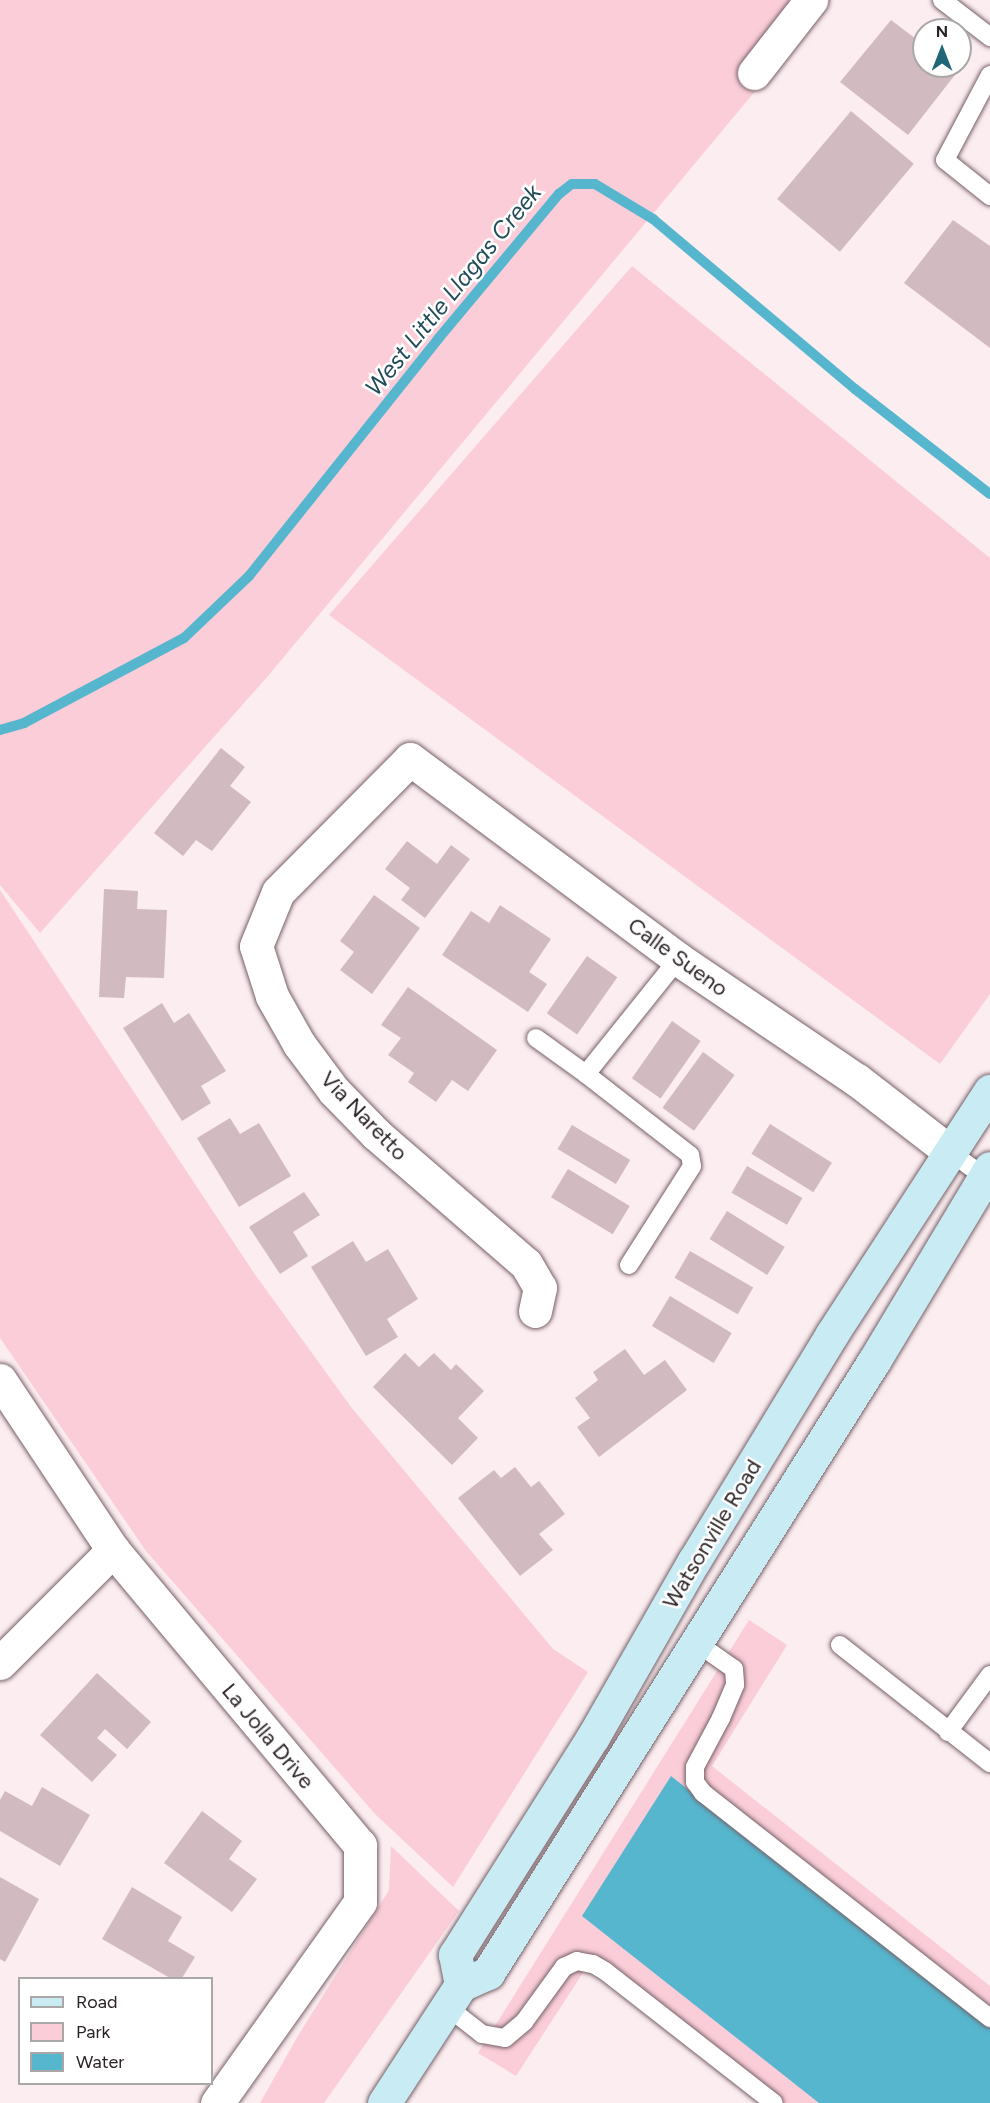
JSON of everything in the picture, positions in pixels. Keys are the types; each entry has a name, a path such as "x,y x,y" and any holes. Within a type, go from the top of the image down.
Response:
{"main road":[{"name":"Watsonville Road","path":"453,1995 455,1955 593,1737 706,1541 832,1334 990,1091"},
{"name":"Watsonville Road","path":"453,1995 488,1973 874,1361 988,1175"},
{"path":"384,2103 453,1995"}],"street":[{"path":"754,73 810,0"},
{"name":"Calle Sueno","path":"410,759 678,959 857,1080 949,1151"},
{"name":"Via Naretto","path":"410,759 278,892 256,946 272,996 299,1044 334,1091 376,1134 526,1264 540,1288 535,1311"},
{"name":"La Jolla Drive","path":"0,1380 113,1550 360,1845 360,1902 217,2103"},
{"path":"0,1664 113,1550"}],"lane":[{"path":"942,0 990,37"},
{"path":"990,75 945,160 990,196"},
{"path":"586,1074 678,959"},
{"path":"536,1038 690,1155 692,1166 628,1265"},
{"path":"949,1151 988,1175"},
{"path":"697,1643 734,1669 735,1685 721,1718 695,1767 695,1782 703,1793 990,2018"},
{"path":"840,1645 990,1763"},
{"path":"948,1732 990,1675"},
{"path":"453,1995 482,2034 505,2038 524,2022 564,1967 577,1961 593,1964 774,2103"}],"green space":[{"path":"0,0 831,0 268,676 40,933 0,885"},
{"path":"632,266 990,558 990,994 940,1064 329,615"},
{"path":"0,890 254,1273 351,1407 553,1649 588,1672 453,1887 375,1814 146,1551 0,1338"},
{"path":"749,1620 787,1645 712,1766 990,1986 990,2103 764,2103 588,1965 516,2076 478,2053"},
{"path":"391,1846 459,1911 324,2103 260,2103 299,2034 389,1890"}],"water":[{"path":"671,1776 990,2028 990,2103 819,2103 582,1916"}],"building":[{"path":"891,20 912,36 912,78 953,78 908,135 840,82"},
{"path":"851,111 914,164 840,252 777,199"},
{"path":"953,220 990,246 990,348 904,283"},
{"path":"221,748 245,767 230,786 251,802 212,851 196,840 183,856 154,833"},
{"path":"407,841 437,864 451,845 470,859 425,918 401,900 410,888 385,869"},
{"path":"104,889 138,891 137,909 167,910 164,978 126,977 124,998 99,997"},
{"path":"374,895 420,928 372,994 340,970 354,952 340,941"},
{"path":"500,905 551,939 529,972 547,984 528,1012 442,955 471,911 489,923"},
{"path":"587,956 617,977 577,1035 547,1013"},
{"path":"408,987 497,1050 468,1091 452,1080 436,1102 408,1082 414,1073 388,1055 401,1038 381,1025"},
{"path":"162,1003 174,1023 189,1013 226,1071 201,1086 211,1103 182,1121 123,1028"},
{"path":"672,1021 701,1041 661,1098 632,1078"},
{"path":"703,1052 735,1075 694,1131 662,1108"},
{"path":"230,1118 240,1134 259,1123 291,1176 239,1207 197,1138"},
{"path":"770,1124 832,1163 813,1192 751,1154"},
{"path":"572,1125 630,1160 616,1184 558,1149"},
{"path":"747,1166 802,1198 787,1225 732,1193"},
{"path":"568,1169 630,1206 613,1234 551,1197"},
{"path":"304,1192 320,1215 293,1232 308,1256 280,1274 249,1227"},
{"path":"727,1211 785,1247 767,1275 710,1239"},
{"path":"353,1241 366,1262 388,1249 418,1299 387,1319 398,1337 366,1356 311,1267"},
{"path":"690,1251 753,1288 738,1314 674,1278"},
{"path":"670,1296 732,1333 714,1363 652,1326"},
{"path":"625,1349 644,1375 665,1360 687,1390 599,1457 577,1427 590,1418 575,1398 598,1380 593,1372"},
{"path":"405,1353 419,1367 434,1353 451,1370 456,1364 484,1391 458,1418 478,1438 452,1465 373,1387"},
{"path":"515,1467 531,1487 539,1481 565,1514 539,1534 553,1550 520,1576 458,1498 494,1470 501,1478"},
{"path":"97,1673 151,1722 127,1749 105,1729 97,1738 117,1755 92,1782 40,1735"},
{"path":"42,1787 90,1815 60,1866 0,1831 0,1800 5,1791 32,1806"},
{"path":"202,1811 242,1841 229,1859 257,1879 232,1912 164,1863"},
{"path":"0,1877 39,1899 5,1962 0,1959"},
{"path":"132,1887 182,1917 168,1941 195,1957 183,1977 168,1977 102,1939"}],"waterway":[{"name":"West Little Llagas Creek","path":"0,730 24,723 184,638 249,576 438,339 559,194 572,184 595,184 653,219 855,389 990,494"}]}
